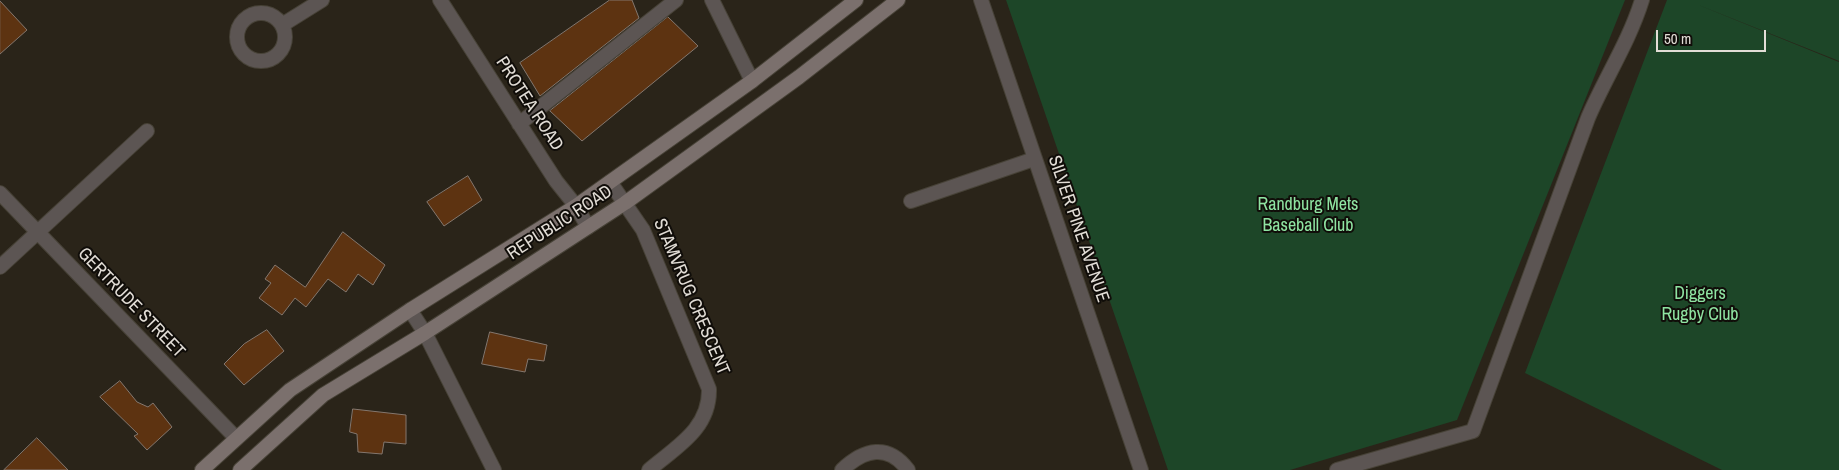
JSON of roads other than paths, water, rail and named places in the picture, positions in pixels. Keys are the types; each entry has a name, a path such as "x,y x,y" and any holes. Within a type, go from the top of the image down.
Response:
{"main road":[{"name":"REPUBLIC ROAD","path":"202,470 290,390 410,310 576,206 752,81 856,0"},
{"name":"REPUBLIC ROAD","path":"240,470 323,395 425,333 625,204 792,82 898,0"}],"street":[{"path":"282,24 322,0"},
{"name":"PROTEA ROAD","path":"440,0 556,182 576,206 588,227"},
{"path":"519,124 676,0"},
{"path":"712,0 752,81"},
{"name":"SILVER PINE AVENUE","path":"981,0 1141,470"},
{"path":"1337,470 1473,431 1588,118 1600,89 1628,37 1642,0"},
{"path":"0,267 147,131"},
{"path":"912,201 1034,159"},
{"name":"STAMVRUG CRESCENT","path":"610,182 643,230 709,389 710,401 706,415 699,426 649,470"},
{"name":"GERTRUDE STREET","path":"0,193 236,438"},
{"path":"410,310 425,333 494,470"},
{"path":"842,470 857,456 874,452 891,456 908,470"}],"park label":[{"name":"Randburg Mets Baseball Club","path":"1308,215"},
{"name":"Diggers Rugby Club","path":"1700,304"}]}
